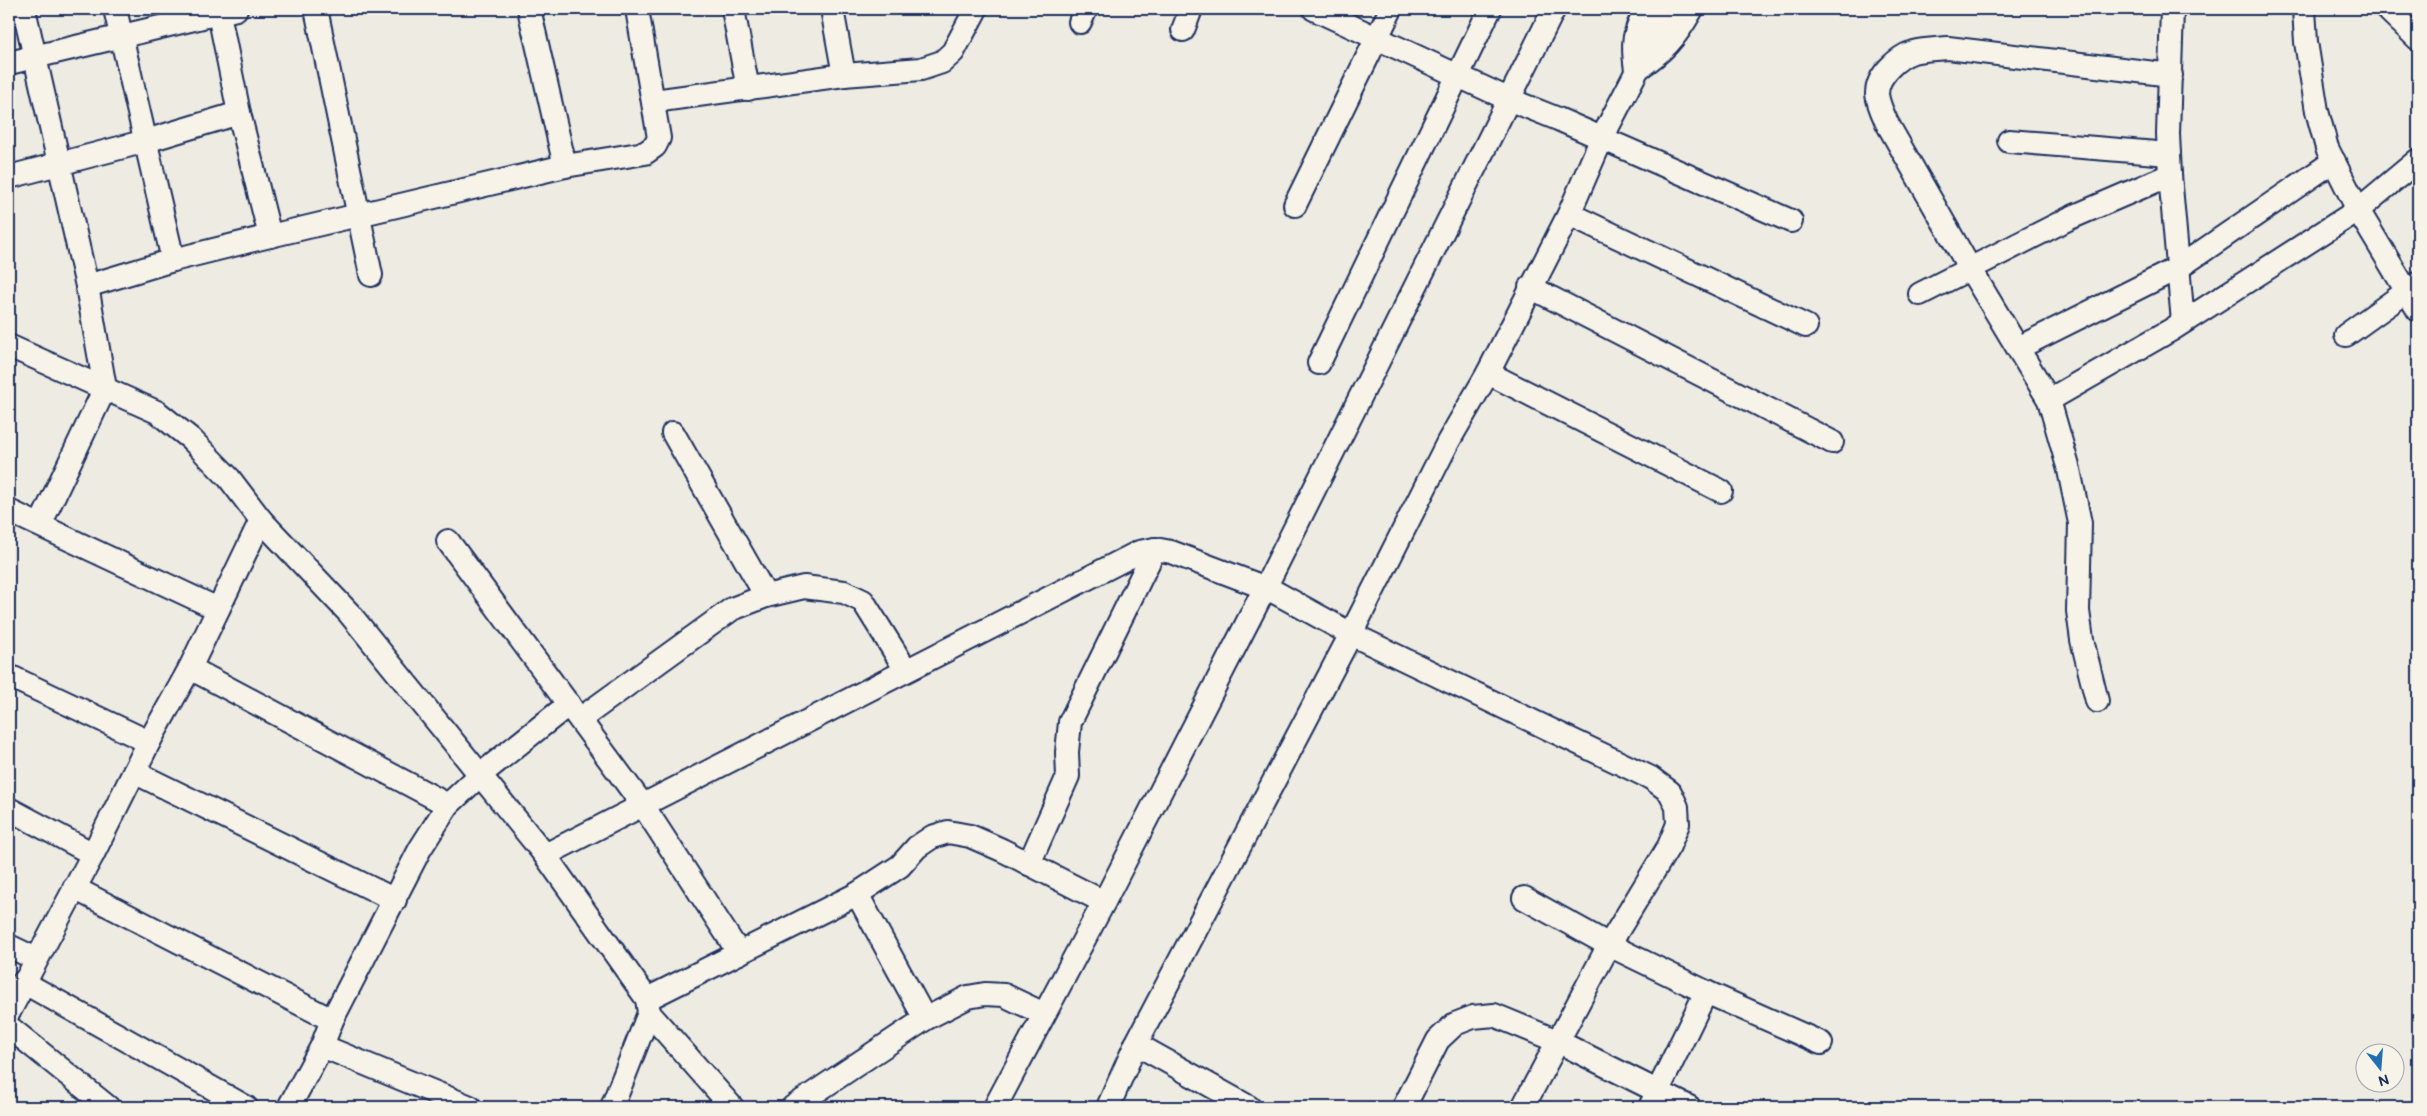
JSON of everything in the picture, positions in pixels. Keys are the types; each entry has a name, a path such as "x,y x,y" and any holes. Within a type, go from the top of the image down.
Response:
{"street":[{"path":"24,9 87,286 106,388 40,525"},
{"path":"115,9 173,260"},
{"path":"316,9 371,275"},
{"path":"529,9 565,166"},
{"path":"87,286 173,260 270,236 359,217 565,166 645,153 655,146 659,138 637,9"},
{"path":"734,9 748,89"},
{"path":"832,9 844,75"},
{"path":"654,101 844,75 921,69 942,62 954,52 976,9"},
{"path":"1183,30 1191,9"},
{"path":"1314,9 1513,101 1791,220"},
{"path":"1295,204 1390,9"},
{"path":"1319,363 1490,9"},
{"path":"1636,70 1632,44 1635,29 1646,9"},
{"path":"1108,1107 1136,1044 1351,634 1448,442 1488,373 1530,287 1569,214 1602,138 1669,9"},
{"path":"1636,70 1662,52 1680,31 1692,9"},
{"path":"2172,9 2169,164 2183,322"},
{"path":"2304,9 2306,42 2318,111 2327,148 2358,210 2415,295 2346,335"},
{"path":"2387,9 2418,39"},
{"path":"9,62 121,37 224,10 239,113 270,236"},
{"path":"995,1107 1268,589 1513,101 1545,12"},
{"path":"2098,701 2082,640 2078,610 2080,523 2070,470 2050,400 1969,267 1880,106 1877,92 1884,74 1900,58 1915,52 1948,48 2171,75"},
{"path":"9,177 146,141 239,113"},
{"path":"2009,141 2169,164"},
{"path":"2050,400 2183,322 2358,210 2418,160"},
{"path":"2018,348 2178,268 2334,161"},
{"path":"1920,294 1969,267 2070,218 2169,164"},
{"path":"1569,214 1806,326"},
{"path":"1530,287 1832,442"},
{"path":"9,346 157,412 191,439 229,478 261,520 348,613 545,855 648,1006 732,1107"},
{"path":"1488,373 1721,491"},
{"path":"672,433 766,596"},
{"path":"9,511 218,609"},
{"path":"9,1012 22,982 93,854 149,742 190,668 261,520"},
{"path":"448,541 642,804 739,953"},
{"path":"1029,864 1068,776 1067,745 1070,722 1155,549"},
{"path":"545,855 1139,552 1155,549 1171,552 1268,589 1351,634 1650,778 1670,792 1677,807 1678,824 1669,846 1609,945 1523,1107"},
{"path":"289,1107 322,1046 332,1020 420,849 448,806 480,775 732,609 766,596 804,588 844,592 862,601 906,670"},
{"path":"190,668 448,806"},
{"path":"9,676 149,742"},
{"path":"134,772 395,900"},
{"path":"9,809 93,854"},
{"path":"612,1107 648,1006 739,953 857,894 900,866 918,847 932,837 948,832 970,836 1104,902"},
{"path":"74,888 332,1020"},
{"path":"857,894 925,1019"},
{"path":"1524,898 1609,945 1706,992 1822,1043"},
{"path":"9,946 36,959"},
{"path":"22,982 246,1107"},
{"path":"1654,1100 1706,992"},
{"path":"793,1107 925,1019 968,997 984,994 1004,995 1044,1014"},
{"path":"1404,1107 1438,1040 1454,1024 1473,1017 1494,1015 1557,1041 1654,1100 1689,1107"},
{"path":"9,1027 108,1107"},
{"path":"1136,1044 1249,1107"},
{"path":"322,1046 470,1107"}]}
